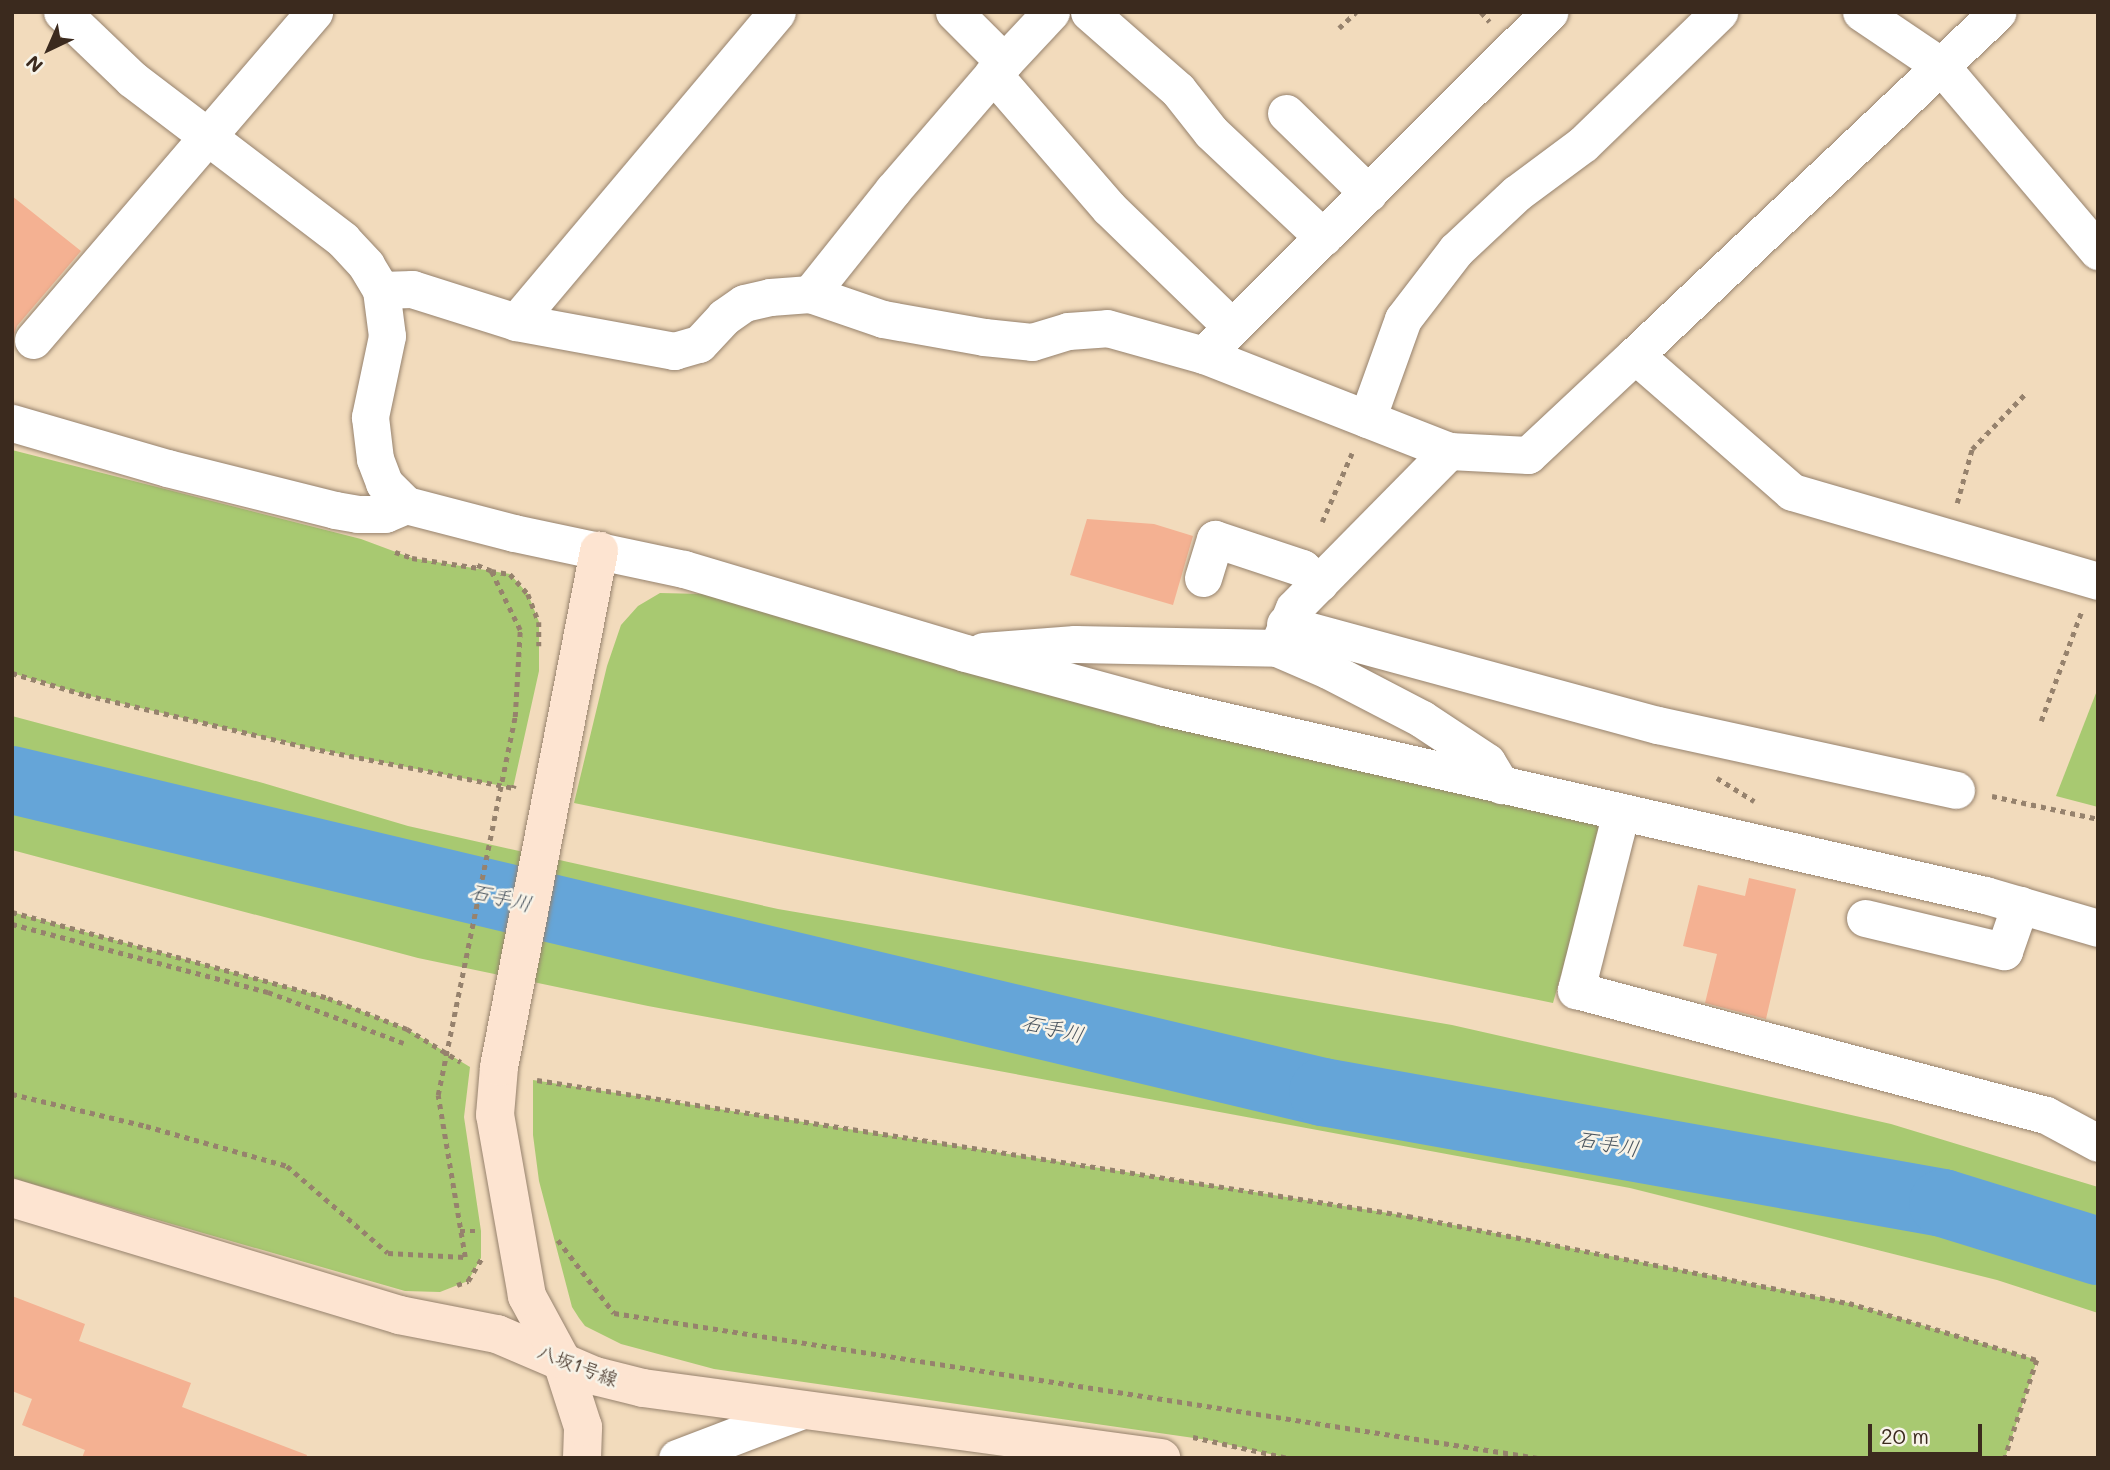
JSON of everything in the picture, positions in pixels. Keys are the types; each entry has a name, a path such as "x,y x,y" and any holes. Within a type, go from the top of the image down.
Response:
{"street":[{"path":"62,12 132,79 209,136 244,168 343,240 366,265 381,290 387,335 370,417 375,459 384,482 406,505 514,533 684,569 965,653 1164,707 1781,848 2020,905 2098,928"},
{"path":"19,342 209,136 314,12"},
{"path":"516,323 778,12"},
{"path":"954,12 1109,208 1232,327"},
{"path":"810,294 893,190 998,68 1051,12"},
{"path":"1089,12 1178,90 1211,132 1323,237"},
{"path":"1204,355 1550,12"},
{"path":"1367,419 1403,318 1456,250 1517,193 1583,144 1719,12"},
{"path":"1861,12 1941,66 2098,251"},
{"path":"381,290 412,289 516,323 674,351 699,344 724,317 744,303 770,297 810,294 883,319 984,337 1032,342 1068,331 1107,328 1204,355 1450,451 1528,455 1998,12"},
{"path":"1286,113 1368,193"},
{"path":"1635,355 1792,492 2095,581"},
{"path":"12,423 167,468 357,514 385,514 406,505"},
{"path":"1281,636 1311,576 1450,451"},
{"path":"1203,578 1215,539 1311,576"},
{"path":"582,1458 583,1427 561,1359 527,1296 495,1115 553,785 599,551"},
{"path":"1281,636 1328,670 1422,719 1487,762 1501,785"},
{"path":"965,653 1021,646 1281,636 1658,725 1956,790"},
{"path":"1621,812 1576,990 2046,1115 2098,1143"},
{"path":"1865,918 2004,951 2020,905"},
{"name":"八坂1号線","path":"12,1198 399,1315 497,1334 561,1359 595,1376 643,1388 800,1411 1171,1447"},
{"path":"677,1458 800,1411"}],"path":[{"path":"1339,28 1356,12"},
{"path":"1947,537 1972,449 2025,394"},
{"path":"1311,576 1367,419"},
{"path":"387,548 412,558 510,575 528,594 539,622 539,659"},
{"path":"12,1094 146,1126 287,1167 388,1253 465,1256 438,1095 515,717 520,630 491,571 455,557"},
{"path":"2041,721 2095,581"},
{"path":"12,673 86,695 296,745 513,788 516,775"},
{"path":"1709,774 1759,804 1776,823 1781,848"},
{"path":"1956,790 2098,818"},
{"path":"12,912 328,998 407,1029 446,1053 501,1071 1408,1216 1849,1303 2037,1360 2005,1458"},
{"path":"12,924 268,992 404,1043"},
{"path":"480,1220 481,1231"},
{"path":"556,1253 551,1231 614,1313 1538,1458"},
{"path":"449,1288 468,1281 481,1258"},
{"path":"1171,1447 1288,1458"}],"green space":[{"path":"12,450 361,539 412,558 510,574 528,594 539,622 539,671 513,788 310,748 86,695 12,673"},
{"path":"660,593 703,594 831,630 1604,821 1553,1003 574,803 607,666 621,625 638,606"},
{"path":"2098,688 2098,807 2056,796"},
{"path":"12,716 263,783 408,826 778,909 1452,1025 1891,1124 2098,1187 2098,1313 1997,1280 1630,1188 648,1006 418,958 12,850"},
{"path":"12,912 328,998 407,1029 470,1067 464,1117 481,1231 481,1258 468,1281 440,1292 405,1291 12,1178"},
{"path":"533,1080 1408,1216 1849,1303 2037,1360 2005,1458 1288,1458 1208,1440 714,1369 621,1344 585,1326 572,1307 539,1181 533,1135"}],"building":[{"path":"12,196 81,251 17,326 12,341"},
{"path":"1087,519 1154,524 1193,536 1173,605 1070,575"},
{"path":"1749,878 1796,889 1766,1019 1705,1003 1717,954 1683,946 1698,885 1745,896"},
{"path":"12,1296 85,1324 79,1341 191,1383 182,1407 307,1455 306,1458 82,1458 85,1450 22,1425 32,1399 12,1391"}],"waterway":[{"name":"石手川","path":"12,780 1323,1092 1943,1203 2098,1251"}]}
